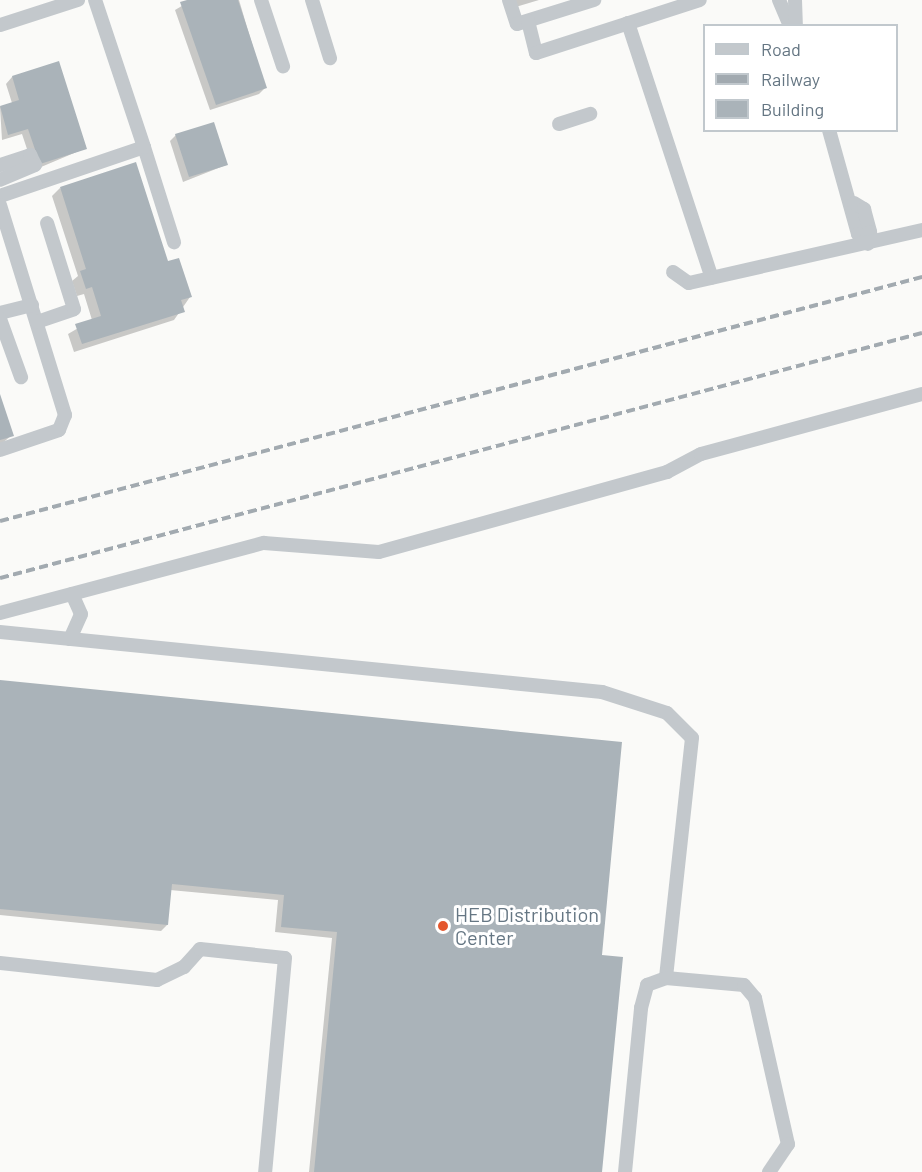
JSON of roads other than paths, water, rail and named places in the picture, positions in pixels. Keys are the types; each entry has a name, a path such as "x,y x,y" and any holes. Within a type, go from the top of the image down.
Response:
{"street":[{"path":"0,25 78,0"},
{"path":"95,0 174,242"},
{"path":"261,0 283,66"},
{"path":"312,0 330,58"},
{"path":"509,0 517,24 594,0"},
{"path":"528,21 536,53 700,0"},
{"path":"779,0 789,24"},
{"path":"795,0 796,24"},
{"path":"628,23 712,278"},
{"path":"559,124 590,114"},
{"path":"830,132 854,203 864,209 870,232 867,241"},
{"path":"0,196 144,147"},
{"path":"0,165 30,155 35,165 0,180"},
{"path":"0,205 3,223 32,304 65,415 59,430 0,450"},
{"path":"37,322 74,309 47,223"},
{"path":"673,272 689,284 922,230"},
{"path":"0,313 32,304"},
{"path":"0,319 21,377"},
{"path":"0,614 264,543 379,552 667,472 701,454 922,394"},
{"path":"70,639 81,614 72,594"},
{"path":"0,632 602,692 667,712 692,738 666,978"},
{"path":"0,963 157,980 184,967 200,949 285,957 265,1172"},
{"path":"625,1172 641,1008 647,985 666,978 744,985 756,998 788,1144 769,1172"}],"railway":[{"path":"0,521 922,277"},
{"path":"0,578 922,333"}],"place":[{"name":"HEB Distribution Center","path":"443,926"}]}
